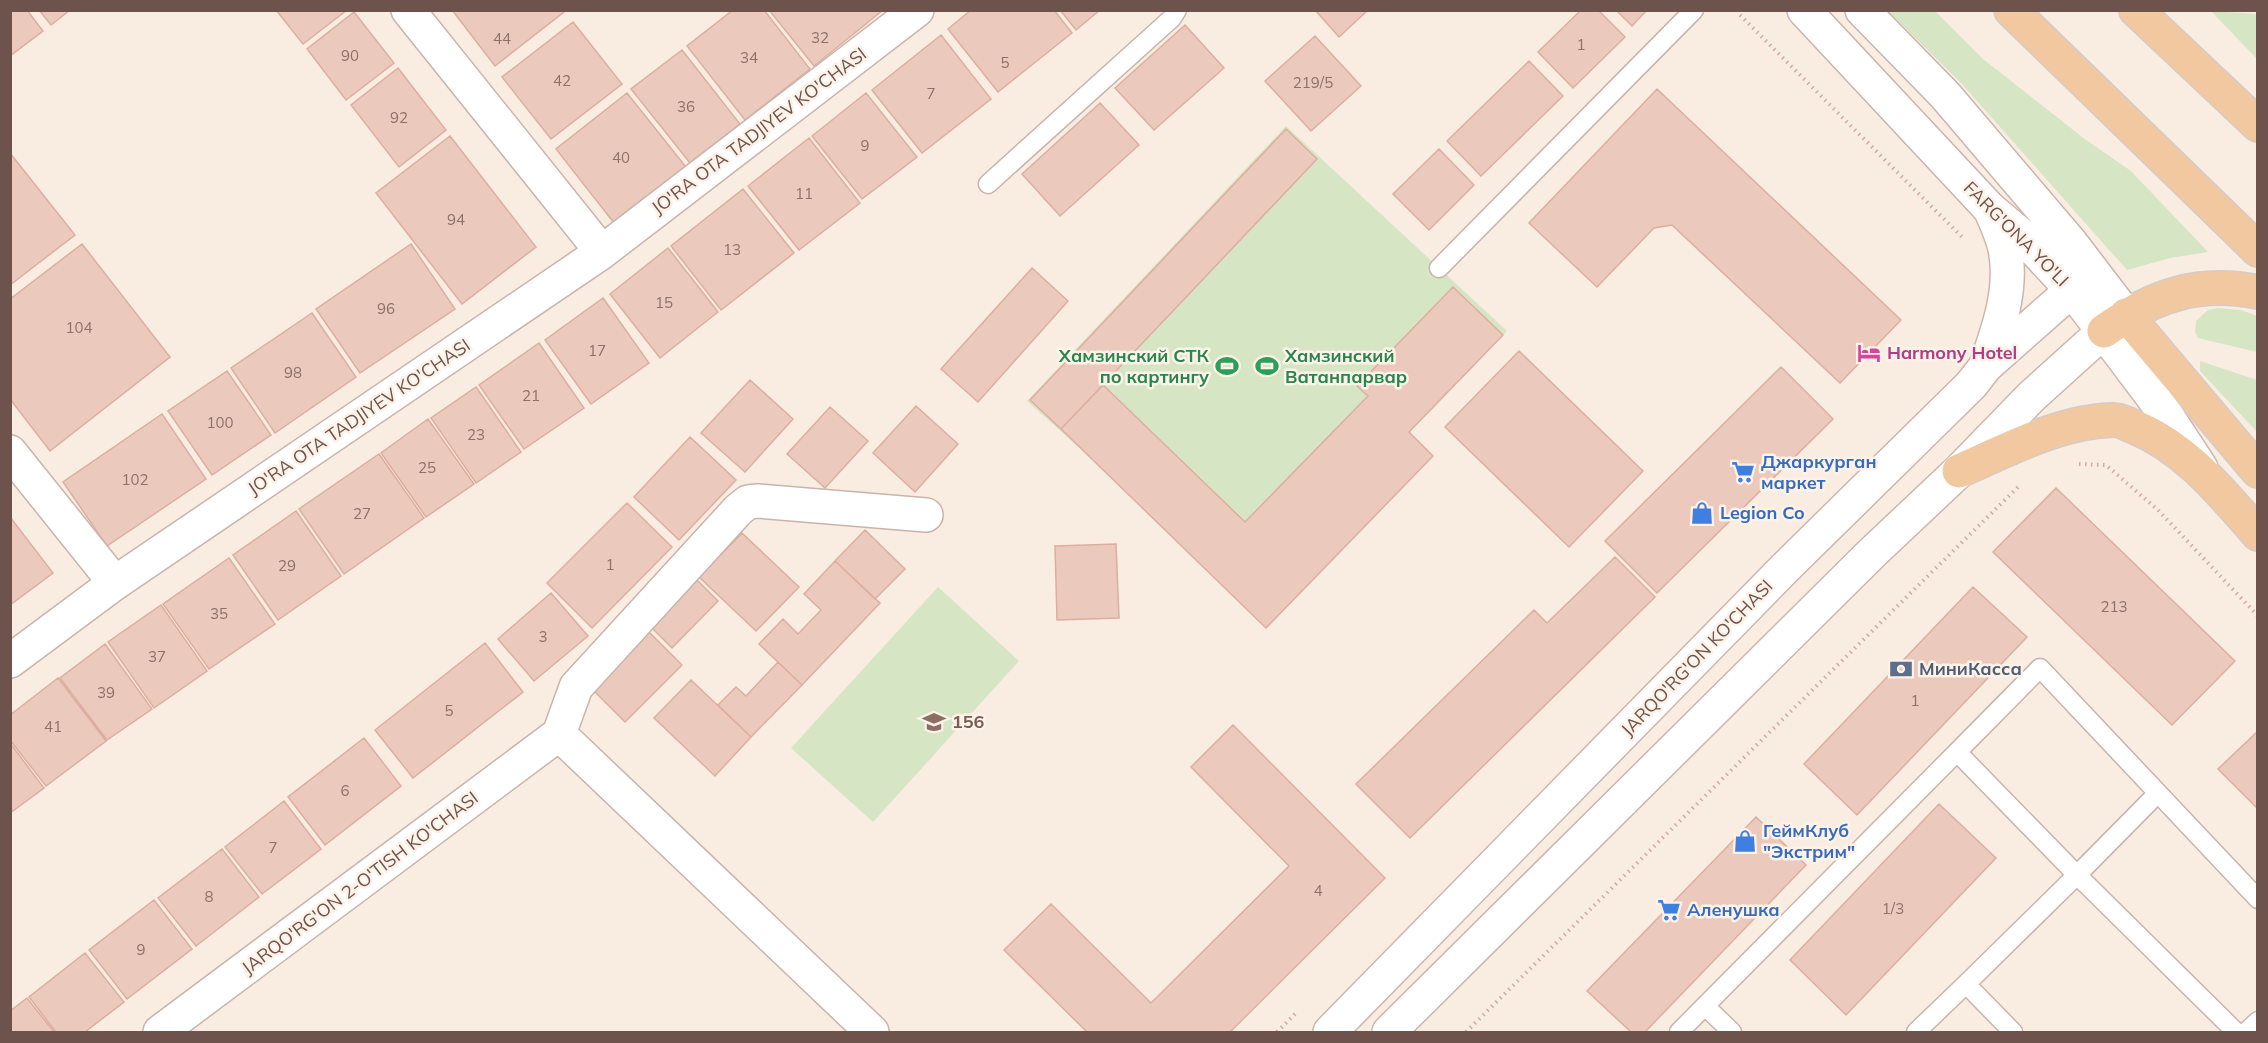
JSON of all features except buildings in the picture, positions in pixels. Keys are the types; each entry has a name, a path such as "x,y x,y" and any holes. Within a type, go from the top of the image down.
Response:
{"main road":[{"path":"2011,10 2258,250"},
{"path":"2136,10 2258,125"},
{"path":"2258,292 2226,289 2184,292 2152,301 2115,323 2258,471"},
{"path":"1959,471 2059,430 2116,419 2156,436 2206,475 2258,534"}],"street":[{"path":"408,10 602,252"},
{"name":"FARG'ONA YO'LI","path":"1804,10 1990,209 2021,235 2072,290"},
{"name":"FARG'ONA YO'LI","path":"1862,10 1945,95 2071,243 2167,416 2206,475"},
{"name":"JO'RA OTA TADJIYEV KO'CHASI","path":"10,661 115,583 602,252 912,12"},
{"path":"1986,366 2000,327 2007,272 2005,251 1990,209"},
{"path":"1389,1032 1871,554 1959,471 2031,397 2115,323 2072,290"},
{"name":"JARQO'RG'ON KO'CHASI","path":"1330,1032 1784,569 1971,385 1986,366 2072,290"},
{"path":"10,452 115,583"},
{"path":"872,1032 560,734 576,687 738,510 748,502 926,515"},
{"name":"JARQO'RG'ON 2-O'TISH KO'CHASI","path":"160,1032 560,734"}],"lane":[{"path":"988,184 1172,18 1177,10"},
{"path":"1439,268 1694,10"},
{"path":"1679,1032 2040,668 2258,899"},
{"path":"1958,752 2077,875 2236,1032"},
{"path":"1916,1032 2158,793"},
{"path":"1966,984 2013,1032"},
{"path":"1706,1006 1731,1032"},
{"path":"2246,1032 2258,1022"}],"path":[{"path":"1740,15 1969,245"},
{"path":"2074,464 2106,465 2158,510 2258,616"},
{"path":"1466,1032 2020,484"},
{"path":"1277,1032 1302,1007"}],"green space":[{"path":"1888,11 1935,11 1983,59 2086,140 2131,171 2208,252 2170,258 2127,270 1960,82"},
{"path":"2211,11 2257,14 2257,59"},
{"name":"Хамзинский Ватанпарвар","path":"1286,126 1507,331 1408,434 1268,616 1027,401"},
{"path":"2218,308 2241,310 2257,316 2257,352 2198,338 2195,332 2196,321 2208,310"},
{"path":"2200,361 2257,380 2257,432 2200,371"},
{"path":"938,587 1019,661 873,822 791,748"}],"place":[{"name":"Harmony Hotel","path":"1869,353"},
{"name":"Хамзинский СТК по картингу","path":"1227,366"},
{"name":"Хамзинский Ватанпарвар","path":"1267,366"},
{"name":"Джаркурган маркет","path":"1743,472"},
{"name":"Legion Co","path":"1702,513"},
{"name":"МиниКасса","path":"1901,669"},
{"name":"156","path":"934,722"},
{"name":"ГеймКлуб \"Экстрим\"","path":"1745,841"},
{"name":"Аленушка","path":"1669,910"}]}
